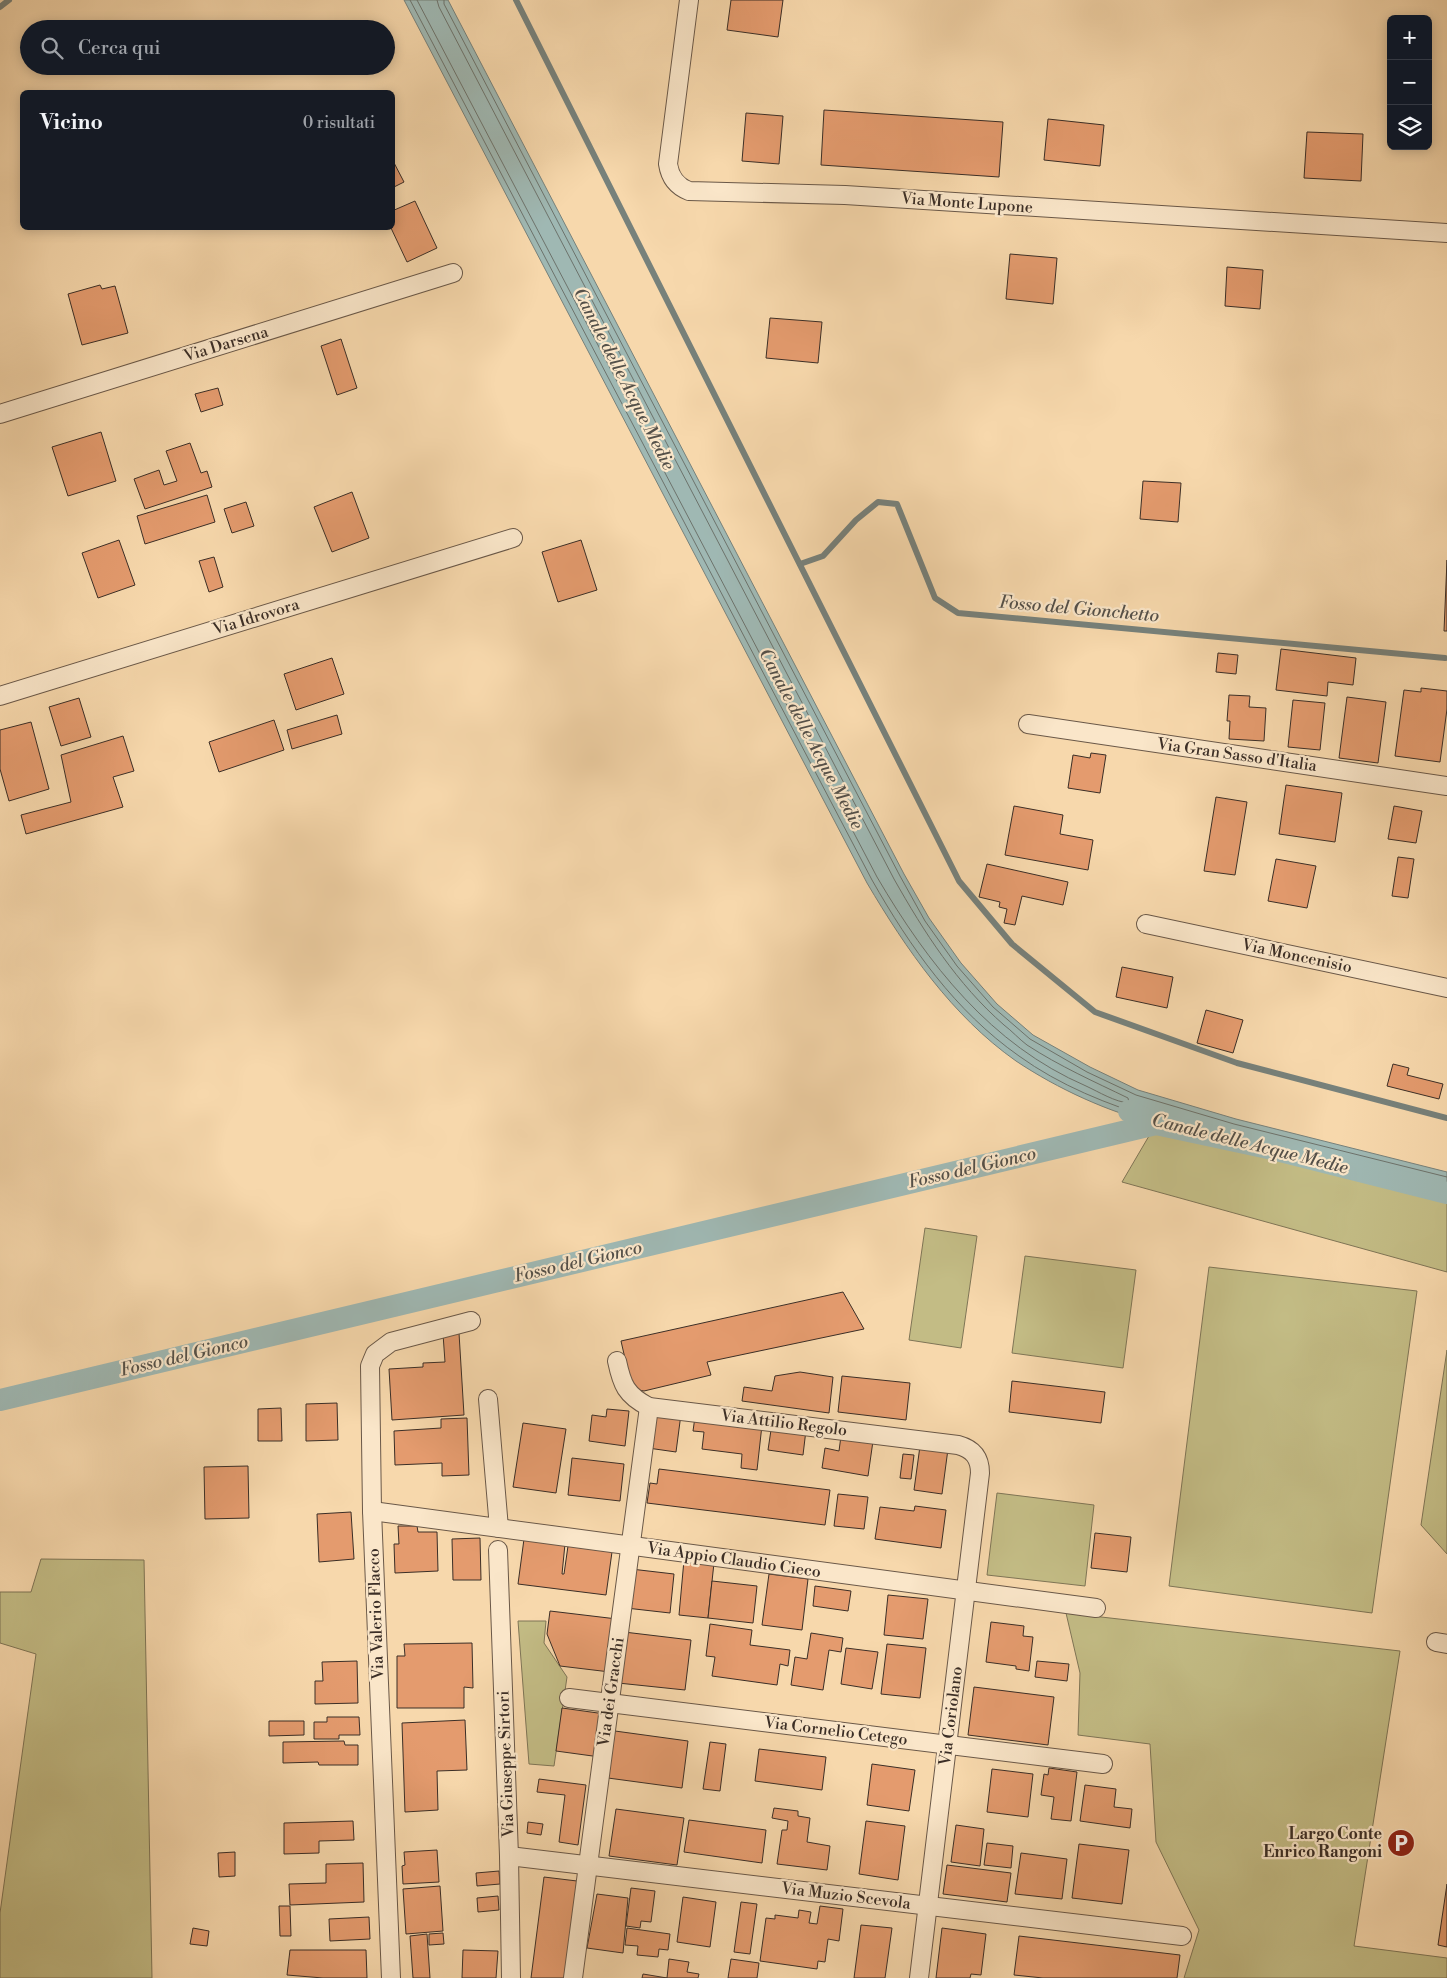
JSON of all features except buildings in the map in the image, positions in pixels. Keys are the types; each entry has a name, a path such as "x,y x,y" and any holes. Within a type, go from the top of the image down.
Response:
{"street":[{"name":"Via Monte Lupone","path":"689,0 668,164 674,181 689,191 846,195 1447,233"},
{"name":"Via Darsena","path":"0,414 453,273"},
{"name":"Via Idrovora","path":"0,696 513,538"},
{"name":"Via Gran Sasso d'Italia","path":"1028,724 1447,786"},
{"name":"Via Moncenisio","path":"1146,924 1447,988"},
{"name":"Via Valerio Flacco","path":"391,1978 372,1511 369,1371 372,1360 380,1349 391,1342 471,1321"},
{"name":"Via Attilio Regolo","path":"617,1361 620,1377 627,1391 649,1406 958,1445 964,1446 976,1454"},
{"path":"488,1399 499,1528"},
{"name":"Via dei Gracchi","path":"573,1978 649,1406"},
{"name":"Via Coriolano","path":"919,1978 980,1473 976,1454"},
{"name":"Via Appio Claudio Cieco","path":"372,1511 1096,1608"},
{"name":"Via Giuseppe Sirtori","path":"498,1550 509,1856 511,1978"},
{"name":"Via Cornelio Cetego","path":"569,1698 1103,1764"},
{"name":"Via Muzio Scevola","path":"509,1856 1182,1936"}],"shaded area":[{"path":"1156,1124 1268,1148 1447,1193 1447,1272 1122,1182"},
{"path":"925,1228 977,1236 961,1348 909,1340"},
{"path":"1025,1256 1136,1270 1123,1368 1012,1353"},
{"path":"1209,1267 1417,1291 1372,1613 1169,1586"},
{"path":"1447,1350 1447,1554 1421,1525"},
{"path":"997,1493 1094,1505 1085,1586 987,1575"},
{"path":"41,1559 144,1560 152,1978 0,1978 0,1913 36,1654 0,1643 0,1592 31,1592"},
{"path":"1066,1613 1400,1651 1354,1946 1447,1958 1447,1978 1184,1978 1199,1930 1156,1842 1150,1744 1078,1735 1080,1673"},
{"path":"518,1621 546,1621 544,1643 567,1677 554,1766 529,1764"}],"water":[{"path":"404,0 448,0 904,874 929,918 961,963 997,1004 1033,1035 1090,1067 1138,1090 1236,1119 1447,1172 1447,1193 1268,1148 1171,1128 1120,1113 1066,1090 1016,1061 993,1043 951,1002 914,956 867,883"}],"waterway":[{"path":"0,7 9,0"},
{"path":"516,0 959,881 1012,944 1095,1012 1237,1063 1447,1118"},
{"name":"Fosso del Gionchetto","path":"800,564 823,556 856,520 878,502 897,504 935,598 958,613 1445,658"},
{"name":"Canale delle Acque Medie","path":"1129,1111 1156,1124 1268,1148 1447,1193"},
{"name":"Fosso del Gionco","path":"0,1400 1156,1124"}],"place":[{"name":"Largo Conte Enrico Rangoni","path":"1401,1843"}]}
